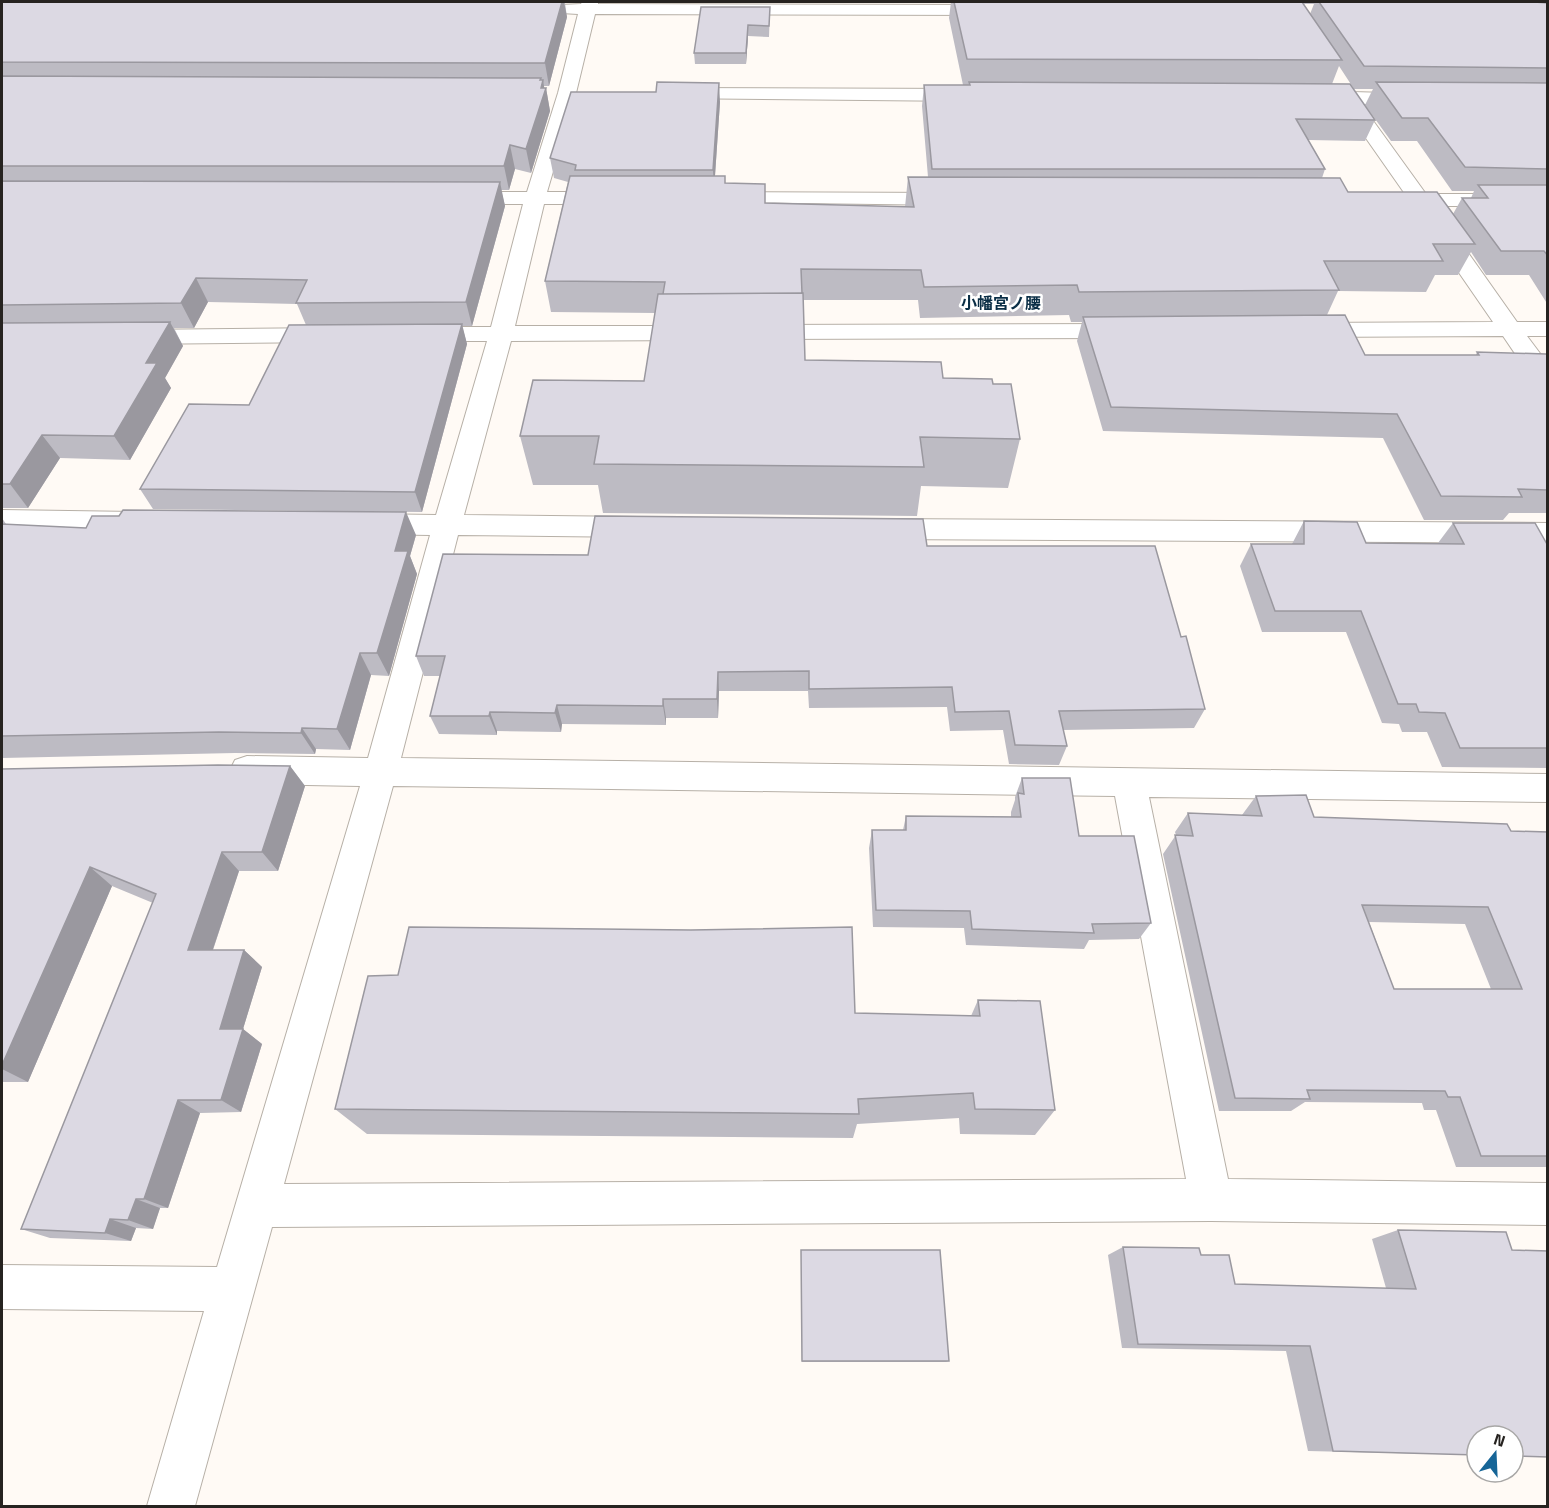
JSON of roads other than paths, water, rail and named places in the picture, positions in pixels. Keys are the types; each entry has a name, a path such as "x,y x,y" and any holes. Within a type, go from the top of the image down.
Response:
{"street":[{"path":"552,9 589,5 1017,10"},
{"path":"171,1506 380,773 501,334 535,198 567,93 589,5"},
{"path":"1336,79 1548,383"},
{"path":"544,93 591,93"},
{"path":"650,93 981,96"},
{"path":"1301,98 1430,98"},
{"path":"440,198 631,198"},
{"path":"702,198 965,199"},
{"path":"1372,200 1548,201"},
{"path":"1284,330 1548,329"},
{"path":"394,335 1142,331"},
{"path":"109,337 346,335"},
{"path":"2,520 165,522"},
{"path":"341,524 662,527"},
{"path":"853,528 1548,533"},
{"path":"212,770 1548,788"},
{"path":"1129,783 1211,1200"},
{"path":"258,1206 1211,1200 1548,1204"},
{"path":"2,1287 234,1289"}],"district":[{"name":"小幡宮ノ腰","path":"1001,303"}]}
